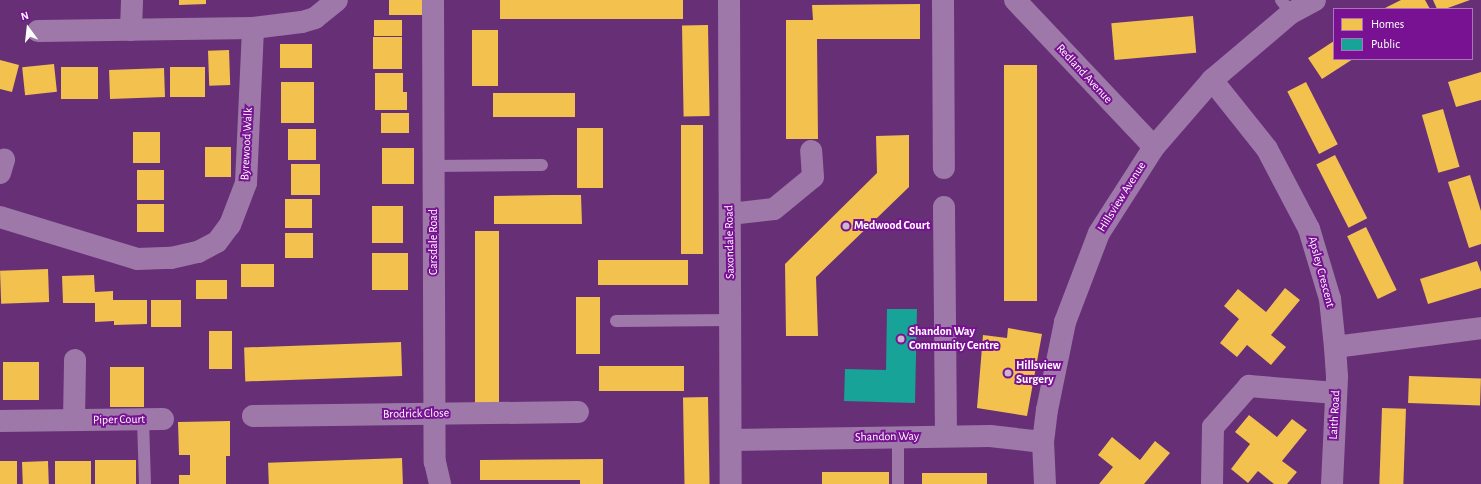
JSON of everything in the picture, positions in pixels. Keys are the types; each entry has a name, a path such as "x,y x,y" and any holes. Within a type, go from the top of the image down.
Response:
{"street":[{"path":"131,30 132,0"},
{"path":"38,31 252,28 314,18 337,0"},
{"name":"Carsdale Road","path":"434,0 435,462 440,484"},
{"name":"Saxondale Road","path":"729,0 731,484"},
{"path":"943,0 944,168"},
{"name":"Hillsview Avenue","path":"1045,484 1043,442 1047,410 1065,322 1099,233 1154,147 1212,80 1286,7 1315,0"},
{"name":"Redland Avenue","path":"1018,1 1083,75 1154,147"},
{"name":"Byrewood Walk","path":"0,217 137,259 171,258 192,254 217,242 230,225 246,183 252,28"},
{"name":"Apsley Crescent","path":"1212,80 1268,149 1309,229 1330,299 1334,347"},
{"path":"730,214 774,209 813,177 811,151"},
{"path":"944,207 946,436"},
{"path":"1334,347 1481,328"},
{"name":"Laith Road","path":"1332,484 1336,393 1334,347"},
{"path":"74,420 75,360"},
{"path":"1212,484 1213,427 1249,386 1336,393"},
{"name":"Brodrick Close","path":"253,416 578,412"},
{"name":"Piper Court","path":"0,421 153,419"},
{"name":"Shandon Way","path":"731,440 990,436 1043,442"}],"lane":[{"path":"434,166 542,165"},
{"path":"616,321 731,320"},
{"path":"145,484 153,419"},
{"path":"898,437 898,484"}],"building: Homes":[{"path":"179,0 206,0 206,4 179,5"},
{"path":"389,0 422,0 422,15 389,15"},
{"path":"500,0 683,0 683,19 500,19"},
{"path":"1401,0 1425,0 1429,8 1385,8"},
{"path":"1433,0 1470,0 1448,8 1437,8"},
{"path":"920,4 920,39 817,39 818,139 786,139 786,20 813,20 812,5"},
{"path":"1193,16 1196,53 1115,60 1111,23"},
{"path":"374,20 402,20 402,36 374,36"},
{"path":"682,25 708,25 710,116 684,116"},
{"path":"472,30 498,30 498,86 472,86"},
{"path":"373,37 402,37 402,69 373,69"},
{"path":"1333,42 1333,60 1351,60 1322,79 1308,58"},
{"path":"280,44 312,44 312,68 280,68"},
{"path":"229,50 230,85 209,86 208,51"},
{"path":"0,60 19,65 12,92 0,89"},
{"path":"54,64 57,92 25,95 22,67"},
{"path":"1004,65 1037,65 1037,301 1004,301"},
{"path":"61,67 98,67 98,99 61,99"},
{"path":"170,67 205,67 205,97 170,97"},
{"path":"164,68 165,97 110,99 109,70"},
{"path":"1481,72 1481,100 1456,107 1448,82"},
{"path":"375,73 403,73 403,92 375,92"},
{"path":"281,82 314,82 314,123 281,123"},
{"path":"1306,82 1338,144 1319,154 1287,92"},
{"path":"375,92 407,92 407,110 375,110"},
{"path":"493,93 575,93 575,117 493,117"},
{"path":"1443,109 1460,167 1438,173 1422,115"},
{"path":"381,113 409,113 409,133 381,133"},
{"path":"681,125 703,125 703,254 681,254"},
{"path":"577,128 603,128 603,188 577,188"},
{"path":"288,129 316,129 316,160 288,160"},
{"path":"133,132 160,132 160,163 133,163"},
{"name":"Medwood Court","path":"909,135 909,187 816,277 818,336 786,336 785,264 877,173 876,136"},
{"path":"205,147 231,147 231,177 205,177"},
{"path":"382,148 414,148 414,184 382,184"},
{"path":"1335,155 1367,218 1349,228 1316,165"},
{"path":"291,164 320,164 320,195 291,195"},
{"path":"137,170 164,170 164,200 137,200"},
{"path":"1470,175 1481,211 1481,244 1469,248 1448,182"},
{"path":"581,195 582,224 494,224 494,196"},
{"path":"285,199 312,199 312,228 285,228"},
{"path":"137,204 164,204 164,232 137,232"},
{"path":"372,206 403,206 403,243 372,243"},
{"path":"1366,227 1397,290 1378,299 1347,236"},
{"path":"475,231 499,231 499,405 475,405"},
{"path":"285,233 313,233 313,258 285,258"},
{"path":"372,253 408,253 408,290 372,290"},
{"path":"598,260 688,260 688,285 598,285"},
{"path":"1477,261 1481,272 1481,288 1428,304 1420,279"},
{"path":"241,264 274,264 274,287 241,287"},
{"path":"48,269 49,302 1,304 0,271"},
{"path":"94,275 95,292 113,291 113,300 147,300 147,324 114,325 114,321 95,322 95,303 63,303 62,276"},
{"path":"196,280 227,280 227,299 196,299"},
{"path":"1285,288 1300,300 1271,335 1286,347 1271,365 1247,345 1237,357 1220,343 1239,319 1224,306 1238,289 1266,312"},
{"path":"576,297 600,297 600,354 576,354"},
{"path":"151,300 181,300 181,327 151,327"},
{"name":"Hillsview Surgery","path":"1008,328 1042,334 1027,416 977,408 983,335 1007,338"},
{"path":"209,331 232,331 232,369 209,369"},
{"path":"401,342 402,376 245,381 244,347"},
{"path":"3,362 39,362 39,400 3,400"},
{"path":"599,366 684,366 684,391 599,391"},
{"path":"110,367 144,367 144,407 110,407"},
{"path":"1409,376 1481,379 1480,405 1408,403"},
{"path":"683,397 708,397 710,484 685,484"},
{"path":"1382,408 1406,409 1403,484 1379,484"},
{"path":"1249,415 1277,437 1292,419 1307,430 1282,461 1297,472 1287,484 1274,484 1258,471 1248,483 1231,469 1250,444 1235,432"},
{"path":"230,421 230,456 226,456 226,484 179,484 179,475 190,475 190,455 179,455 178,422"},
{"path":"1112,437 1140,460 1155,441 1170,453 1144,484 1099,484 1113,467 1098,455"},
{"path":"402,458 403,484 269,484 268,463"},
{"path":"603,459 603,484 580,484 580,480 480,480 480,460"},
{"path":"95,460 136,460 136,484 95,484"},
{"path":"0,461 17,461 17,484 0,484"},
{"path":"48,461 49,484 23,484 22,462"},
{"path":"55,461 91,461 91,484 55,484"},
{"path":"822,472 889,472 889,484 822,484"},
{"path":"922,473 987,473 987,484 922,484"}],"building: Public":[{"name":"Shandon Way Community Centre","path":"887,309 917,309 915,403 844,401 845,369 886,370"}],"place":[{"name":"Medwood Court","path":"846,226"},
{"name":"Shandon Way Community Centre","path":"901,339"},
{"name":"Hillsview Surgery","path":"1008,373"}]}
